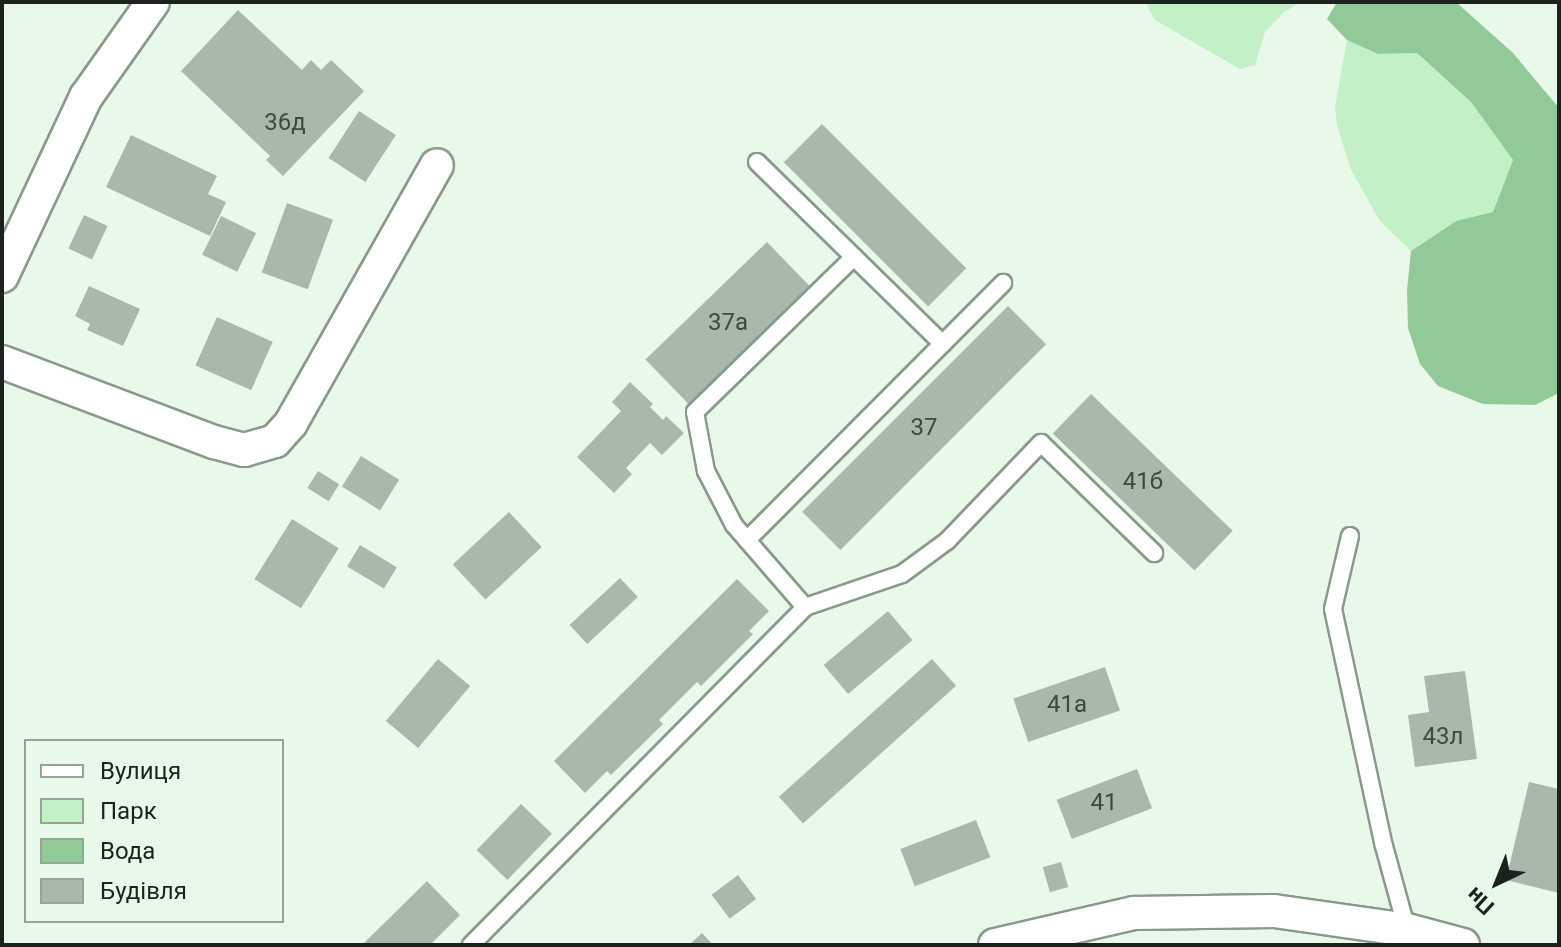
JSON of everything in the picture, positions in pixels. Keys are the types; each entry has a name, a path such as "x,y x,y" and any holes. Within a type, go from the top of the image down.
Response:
{"street":[{"path":"2,276 86,97 153,2"},
{"path":"2,362 214,442 244,450 275,441 291,423 437,165"},
{"path":"995,945 1134,913 1274,911 1407,930 1463,945"}],"lane":[{"path":"757,162 943,344"},
{"path":"805,607 734,525 706,471 695,412 854,257"},
{"path":"747,540 1003,283"},
{"path":"471,945 805,607 902,574 947,541 1041,443 1154,553"},
{"path":"1350,536 1333,609 1384,846 1407,930"}],"green space":[{"path":"1145,2 1301,2 1284,12 1265,32 1255,65 1240,69 1155,20"},
{"path":"1347,40 1378,54 1417,53 1471,102 1513,160 1493,212 1456,221 1411,251 1380,221 1351,170 1337,125 1335,107"}],"water":[{"path":"1337,2 1456,2 1513,53 1559,108 1559,393 1535,405 1483,404 1438,386 1420,364 1408,328 1407,290 1411,251 1456,221 1493,212 1513,160 1471,102 1417,53 1378,54 1347,40 1327,19"}],"building":[{"path":"238,10 302,70 311,60 321,70 331,60 364,91 283,176 266,160 270,156 181,71"},
{"path":"359,111 396,135 365,182 329,158"},
{"path":"822,124 966,268 928,306 784,162"},
{"path":"131,135 217,176 208,194 226,202 210,236 106,187"},
{"path":"287,203 333,220 308,289 262,273"},
{"path":"84,215 108,226 92,260 68,249"},
{"path":"221,216 256,233 237,272 202,255"},
{"path":"767,242 810,287 689,404 645,359"},
{"path":"89,286 140,309 123,346 87,330 90,324 75,316"},
{"path":"1008,306 1046,344 840,550 802,512"},
{"path":"217,317 273,342 251,390 195,365"},
{"path":"630,382 653,404 650,407 663,420 666,416 684,433 662,455 650,443 626,468 632,474 614,493 577,457 621,411 612,402"},
{"path":"1091,394 1233,531 1195,570 1053,434"},
{"path":"361,456 399,480 380,510 342,487"},
{"path":"318,471 339,484 329,501 307,488"},
{"path":"509,512 542,547 485,600 453,565"},
{"path":"292,519 339,548 301,608 254,579"},
{"path":"360,545 397,567 384,589 347,566"},
{"path":"620,578 638,597 587,644 570,625"},
{"path":"737,579 769,611 749,631 753,634 701,686 697,682 659,720 663,724 611,775 607,771 585,793 554,761"},
{"path":"888,611 912,640 848,694 824,665"},
{"path":"438,659 470,686 418,748 386,721"},
{"path":"932,659 956,686 803,824 779,797"},
{"path":"1105,667 1120,710 1028,742 1013,699"},
{"path":"1465,671 1477,759 1415,767 1408,715 1429,712 1424,676"},
{"path":"1137,769 1152,808 1072,839 1057,800"},
{"path":"1529,782 1559,789 1559,893 1506,880"},
{"path":"521,804 552,834 507,880 477,850"},
{"path":"976,820 990,857 915,886 900,849"},
{"path":"1061,862 1068,887 1050,892 1043,867"},
{"path":"738,875 756,899 730,919 712,895"},
{"path":"427,881 460,915 430,945 362,945"},
{"path":"702,933 713,945 689,945"}]}
